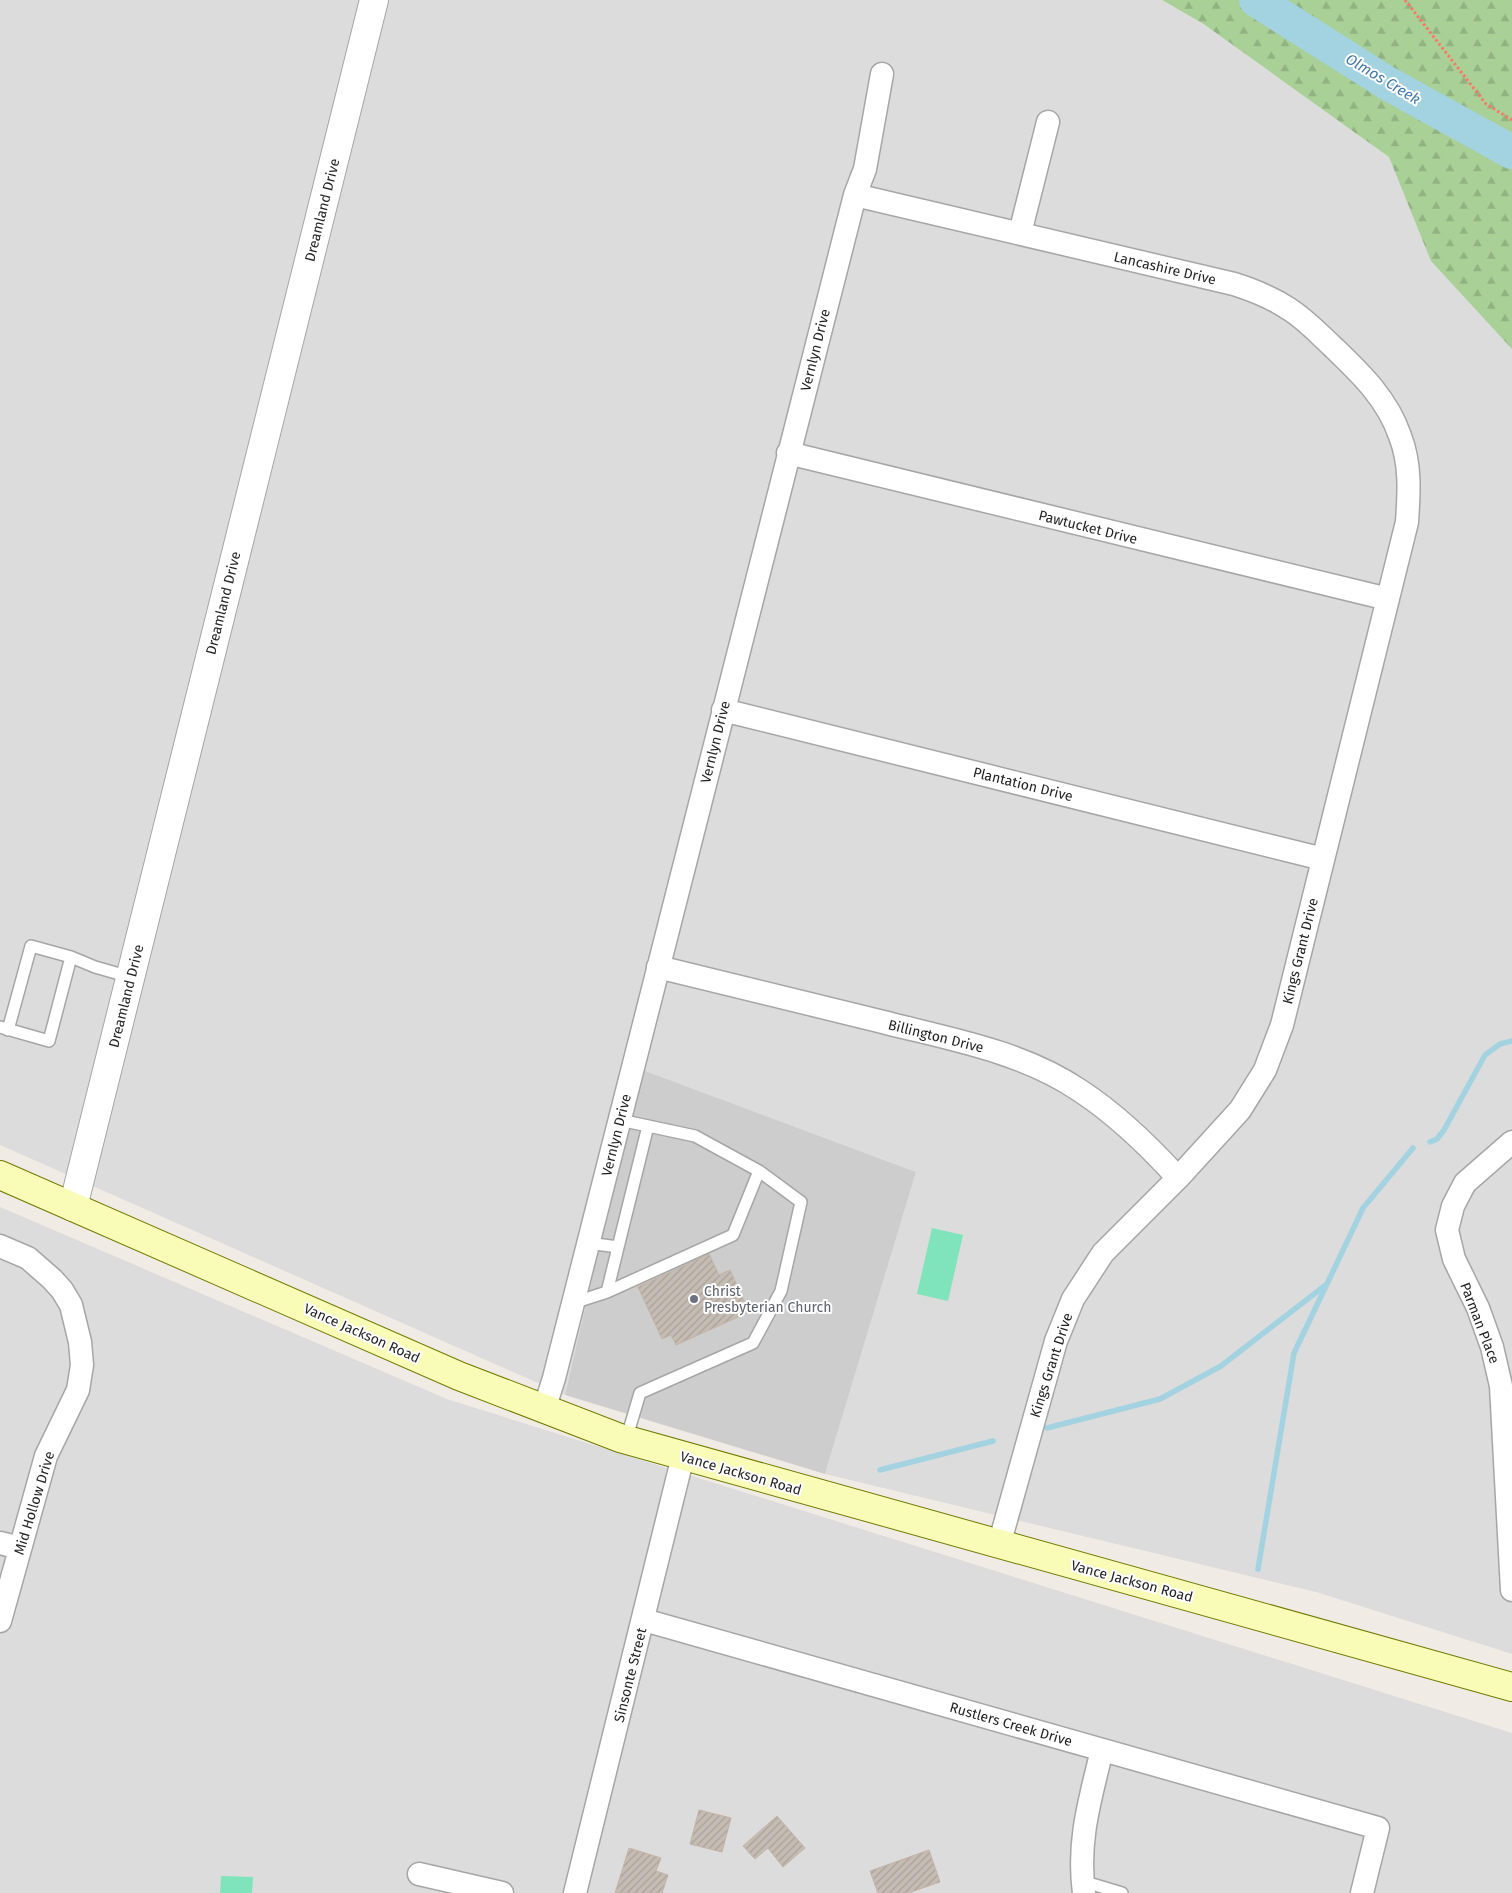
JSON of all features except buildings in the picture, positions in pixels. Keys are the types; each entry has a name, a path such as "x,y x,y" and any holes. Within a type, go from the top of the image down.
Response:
{"main road":[{"name":"Vance Jackson Road","path":"0,1176 460,1376 544,1410 626,1440 1512,1687"}],"street":[{"name":"Dreamland Drive","path":"73,1207 374,0"},
{"name":"Vernlyn Drive","path":"544,1410 620,1120 788,453 855,195 865,169 882,74"},
{"path":"1020,233 1048,122"},
{"name":"Lancashire Drive","path":"855,195 1234,284 1260,292 1304,319"},
{"name":"Kings Grant Drive","path":"999,1545 1056,1341 1073,1299 1103,1253 1178,1178 1240,1110 1254,1091 1265,1070 1282,1025 1388,599 1407,522 1410,488 1406,454 1401,437 1394,421 1365,378 1304,319"},
{"name":"Pawtucket Drive","path":"788,453 1388,599"},
{"name":"Plantation Drive","path":"723,710 1323,859"},
{"name":"Billington Drive","path":"658,967 981,1046 1034,1066 1078,1089 1116,1116 1178,1178"},
{"name":"Parman Place","path":"1512,1142 1465,1183 1454,1206 1447,1230 1454,1259 1478,1308 1498,1366 1501,1386 1512,1590"},
{"name":"Mid Hollow Drive","path":"0,1246 28,1258 62,1290 71,1305 80,1342 82,1365 78,1390 46,1456 10,1545 0,1621"},
{"name":"Sinsonte Street","path":"575,1893 683,1456"},
{"name":"Rustlers Creek Drive","path":"644,1620 1378,1828 1362,1893"},
{"path":"1083,1887 1082,1850 1084,1820 1102,1750"},
{"path":"419,1874 502,1893"}],"lane":[{"path":"71,957 49,1041 4,1028 31,946 71,957 130,978"},
{"path":"620,1120 695,1136 759,1171 801,1202 781,1291 754,1343 640,1393 626,1440"},
{"path":"607,1292 648,1126"},
{"path":"573,1303 607,1292 733,1235 759,1171"},
{"path":"588,1243 618,1247"},
{"path":"1083,1887 1122,1893"}],"path":[{"path":"1405,0 1486,104 1512,120"}],"shaded area":[{"path":"0,0 1162,0 1410,146 1512,215 1512,1654 1316,1592 825,1474 916,1172 640,1069 565,1395 0,1145"},
{"path":"640,1069 916,1172 825,1474 565,1395"},
{"path":"0,1207 447,1399 1512,1733 1512,1893 0,1893"}],"green space":[{"path":"1162,0 1512,0 1512,349 1431,261 1389,157 1205,25"},
{"path":"932,1228 963,1235 948,1301 917,1294"},
{"path":"221,1876 253,1877 252,1893 220,1893"}],"waterway":[{"name":"Olmos Creek","path":"1256,0 1387,83 1512,152"},
{"path":"1430,1142 1437,1139 1444,1130 1485,1055 1500,1044 1512,1041"},
{"path":"1047,1428 1160,1399 1221,1366 1327,1284 1363,1208 1413,1148"},
{"path":"1258,1569 1294,1353 1326,1286"},
{"path":"880,1470 993,1441"}],"place":[{"name":"Christ Presbyterian Church","path":"694,1299"}]}
